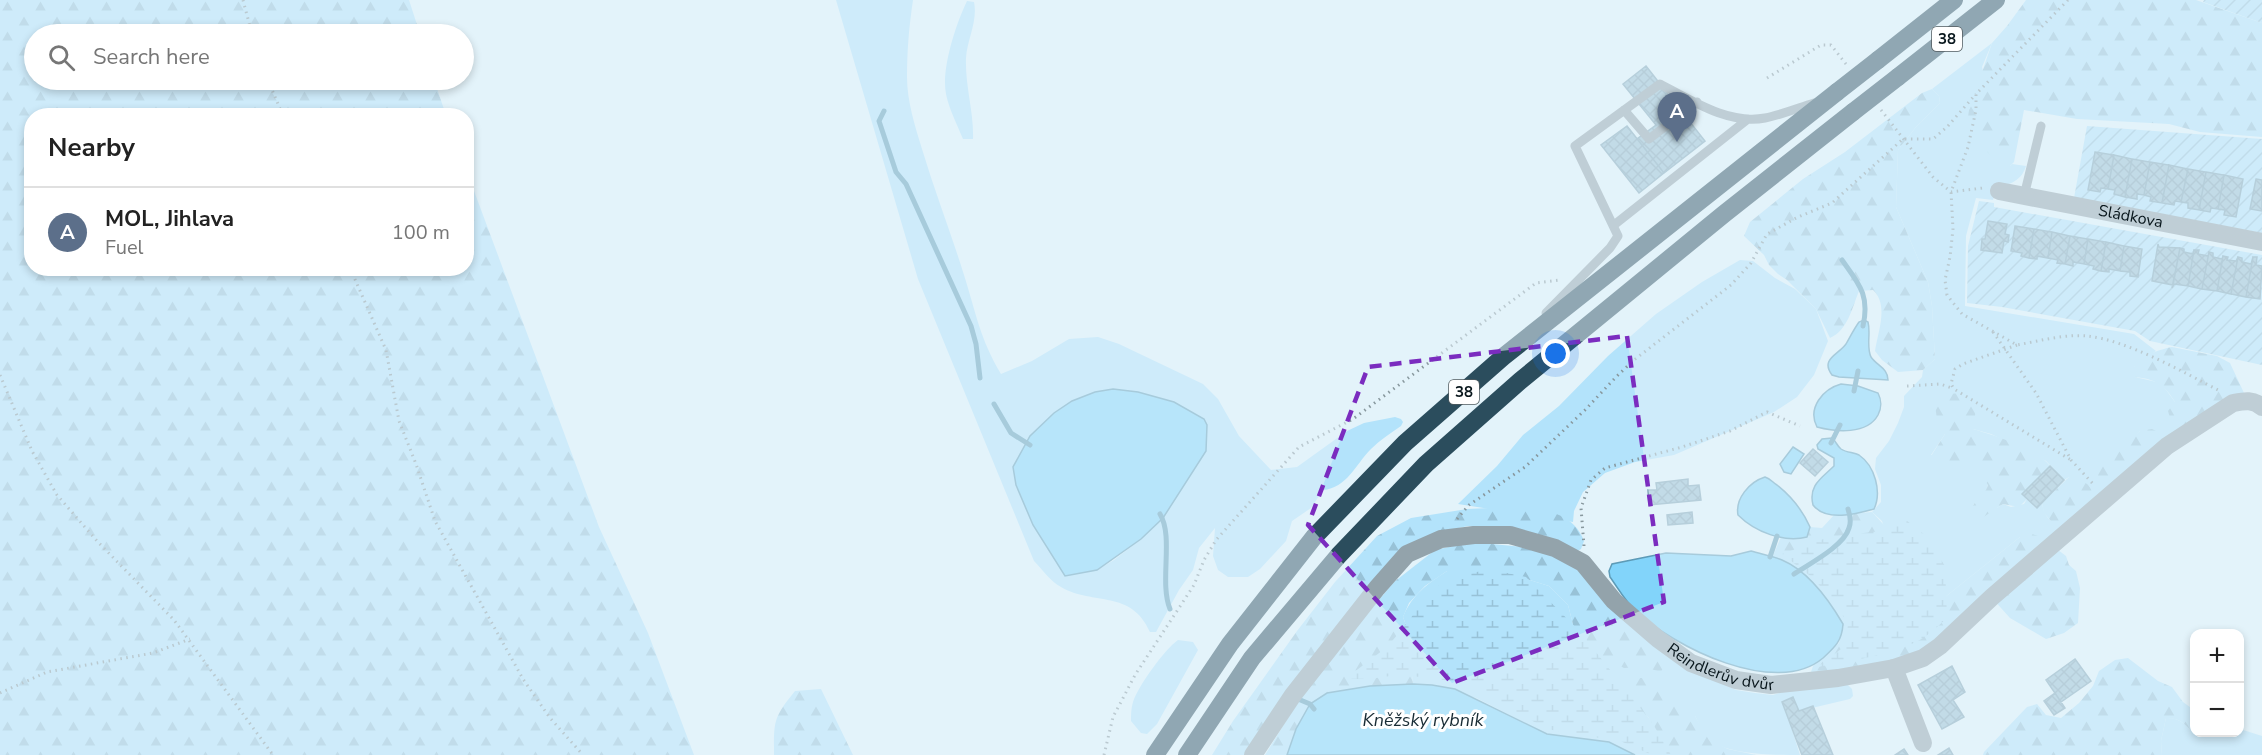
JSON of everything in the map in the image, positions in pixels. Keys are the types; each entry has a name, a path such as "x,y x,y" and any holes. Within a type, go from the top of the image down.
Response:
{"highway":[{"name":"38","path":"1155,755 1230,644 1314,537 1405,443 1503,357 1954,0"},
{"name":"38","path":"1188,755 1252,658 1339,555 1426,464 1521,381 1724,214 1996,0"}],"street":[{"name":"Sládkova","path":"1999,191 2262,242"},
{"name":"Reindlerův dvůr","path":"1583,563 1614,601 1658,639 1691,663 1736,680 1772,685 1838,678 1894,668 1923,658 1940,646 1992,597 2167,446 2233,404 2249,403 2262,393"},
{"path":"1253,755 1293,695 1377,588 1407,554 1441,539 1474,535 1510,535 1555,548 1583,563"},
{"path":"1894,668 1923,743"}],"lane":[{"path":"1503,357 1610,248 1618,236 1575,146 1660,84 1721,114 1748,119 1764,118 1833,96"},
{"path":"1624,110 1649,139 1697,102"},
{"path":"1614,225 1748,119"},
{"path":"2024,196 2041,126"}],"path":[{"path":"243,0 249,24"},
{"path":"1441,539 1469,505 1525,467 1634,360 1731,285 1751,263 1767,234 1798,217 1832,203 1903,139 1932,139 1947,127 2068,0"},
{"path":"272,90 280,108"},
{"path":"1976,94 1976,110 1968,147 1951,192 1953,229 1945,280 1947,295 1962,314 2017,345"},
{"path":"1951,192 1987,188 1999,191"},
{"path":"354,276 386,350 399,422 417,464 435,521 523,679 550,718 584,755"},
{"path":"1104,755 1113,717 1135,675 1194,585 1204,560 1216,540 1299,447 1353,419 1536,283 1578,280"},
{"path":"1992,331 2036,393 2071,460 2106,499"},
{"path":"1954,389 1951,384 1955,369 1964,364 2017,345 2044,339 2085,336 2108,340 2167,364 2249,403"},
{"path":"0,375 32,451 57,495 97,541 190,639 273,755"},
{"path":"1907,386 1940,384 1954,389 2071,460"},
{"path":"1583,563 1581,508 1591,480 1605,468 1720,435 1767,412 1800,426"},
{"path":"0,693 47,672 153,653 190,639"}],"highlighted area":[{"path":"1627,336 1664,602 1452,683 1308,525 1368,367"}],"green space":[{"path":"0,0 409,0 417,24 24,24 24,90 437,90 444,108 24,108 24,276 474,276 474,191 599,527 648,633 694,755 0,755"},
{"path":"836,0 913,0 907,67 907,86 912,113 979,326 1001,374 1032,361 1069,339 1098,337 1119,344 1203,384 1218,399 1239,436 1271,470 1297,467 1347,431 1364,423 1395,417 1403,422 1371,449 1345,480 1323,490 1311,508 1292,521 1286,541 1260,569 1248,577 1228,577 1218,570 1213,556 1215,528 1199,548 1193,570 1156,632 1150,632 1142,618 1133,610 1111,600 1074,593 1061,587 1050,579 1034,561 918,279","holes":["1025,443 1184,485 1163,518 1114,560 1097,570 1065,576 1033,525 1016,485"]},
{"path":"2026,0 2196,0 2262,23 2262,137 2200,132 2169,124 2077,119 2024,110 2014,162 2010,166 1999,165 1976,139 1967,124 1969,110 1992,43"},
{"path":"2204,0 2262,0 2262,23 2203,2"},
{"path":"967,1 974,2 975,9 966,58 973,139 963,139 949,105 945,84 950,47"},
{"path":"1992,43 1982,67 2010,166 2012,164 2026,166 2022,175 2015,181 1997,187 1993,200 1976,198 1966,236 1965,306 2134,334 2156,351 2134,367 2135,377 2161,383 2175,402 2182,426 2164,443 2140,431 2132,439 2109,487 2093,502 2069,477 2064,480 2046,461 1991,434 1973,429 1945,434 1931,455 1969,457 1988,484 1986,493 1973,505 1997,508 2003,504 2011,507 2024,504 2027,499 2036,508 2042,503 2050,520 2067,527 2046,541 2020,537 1914,622 1882,521 1872,512 1881,502 1881,485 1875,469 1876,458 1889,441 1898,423 1904,407 1904,396 1922,377 1923,370 1935,359 1932,306 1928,282 1896,207 1898,150 1916,127 1940,103 1939,96 1932,89"},
{"path":"1932,89 1939,96 1940,103 1916,127 1898,150 1896,207 1928,282 1932,306 1935,359 1923,370 1898,372 1882,360 1875,351 1881,311 1878,296 1873,290 1859,291 1845,324 1830,338 1816,309 1769,265 1764,255 1744,236 1750,222 1803,179 1845,152 1922,93"},
{"path":"2087,126 2262,139 2262,233 2074,198"},
{"path":"1979,201 1994,203 1994,207 2262,255 2262,365 2150,341 2135,331 2002,307 1967,303 1968,246"},
{"path":"1740,260 1753,261 1775,278 1795,289 1816,309 1828,341 1814,375 1797,397 1774,412 1674,455 1635,462 1605,473 1583,492 1574,511 1573,522 1458,504 1497,466 1523,435 1559,406 1608,356 1656,314 1702,282"},
{"path":"2172,347 2217,356 2230,363 2244,393 2182,426 2172,425 2168,411 2175,402 2171,396 2159,384 2135,377 2131,372 2143,358"},
{"path":"1963,393 1976,409 1973,429 2026,448 2050,466 2022,494 2027,499 2019,507 2003,504 1982,518 1973,515 1974,503 1988,485 1969,458 1962,465 1950,469 1931,460 1931,456 1945,434 1938,425 1935,406 1946,394"},
{"path":"2152,429 2160,433 2164,443 2109,487 2102,486 2098,476 2099,465 2140,431"},
{"path":"2069,477 2091,488 2093,505 2067,527 2057,528 2044,513 2042,503"},
{"path":"1511,507 1544,510 1563,517 1579,531 1584,541 1581,549 1576,552 1530,532 1468,526 1431,534 1253,755 1212,755 1233,721 1297,631 1335,582 1377,536 1411,518 1467,509"},
{"path":"1872,512 1895,537 1914,622 2020,537 2032,534 2041,537 2066,556 2069,565 2076,571 2080,588 2078,623 2064,633 2046,639 2010,618 1992,598 1923,658 1808,681 1813,666 1839,643 1843,624 1821,593 1805,577 1772,558 1781,537 1789,539 1807,537 1810,527 1822,528 1834,515"},
{"path":"1906,520 1925,535 1945,566 1947,618 1926,636 1903,648 1818,667 1841,649 1846,641 1848,624 1834,602 1813,578 1782,554 1829,537 1881,531"},
{"path":"1471,542 1533,548 1569,560 1665,651 1665,664 1661,672 1644,667 1624,668 1583,647 1575,632 1568,605 1549,586 1517,576 1479,571 1447,571 1425,586 1409,603 1403,617 1407,628 1413,684 1370,686 1327,693 1310,704 1296,729 1287,755 1265,755 1299,700 1325,664 1394,582 1435,550"},
{"path":"1488,569 1526,577 1580,632 1653,724 1671,755 1650,754 1618,740 1547,729 1466,684 1398,675 1369,679 1345,679 1387,647 1431,590 1451,579"},
{"path":"1447,571 1479,571 1517,576 1549,586 1568,605 1575,632 1624,667 1644,667 1665,651 1736,690 1773,695 1788,690 1846,683 1852,689 1853,696 1850,699 1799,711 1793,698 1783,701 1800,755 1741,752 1719,746 1710,741 1695,716 1637,708 1649,718 1650,732 1663,755 1635,755 1609,742 1547,734 1476,698 1432,685 1413,684 1407,628 1403,617 1411,602 1421,591"},
{"path":"1178,640 1193,642 1198,650 1157,724 1147,734 1141,733 1131,721 1133,702 1152,668"},
{"path":"2128,658 2158,681 2172,687 2183,702 2190,707 2190,729 2179,720 2166,718 2161,741 2162,755 1983,755 2027,707 2037,704 2046,715 2061,718 2079,703 2093,686 2099,671 2115,660"},
{"path":"1634,678 1655,678 1673,691 1695,716 1709,740 1728,749 1756,755 1663,755 1650,732 1649,718 1637,708 1628,692"},
{"path":"821,689 853,755 774,755 776,720 782,708 795,691"},
{"path":"2166,718 2171,718 2179,720 2190,728 2190,737 2244,737 2244,730 2262,736 2262,755 2162,755 2161,741"}],"water":[{"path":"1864,320 1868,322 1871,357 1884,370 1888,380 1839,377 1832,375 1829,370 1828,365 1831,358 1843,348 1859,322"},
{"path":"1841,384 1858,386 1878,393 1881,407 1878,415 1873,421 1859,429 1842,431 1817,427 1814,413 1818,400 1828,390"},
{"path":"1113,389 1138,392 1174,402 1204,419 1207,425 1206,451 1163,518 1141,539 1097,570 1065,576 1033,525 1016,485 1013,467 1030,436 1054,413 1072,401 1095,392"},
{"path":"1832,438 1841,449 1859,455 1873,472 1877,487 1874,509 1833,515 1825,514 1813,505 1814,487 1834,466 1834,458 1818,449 1817,445 1822,439"},
{"path":"1793,447 1804,454 1791,474 1784,472 1780,464"},
{"path":"1765,477 1792,499 1800,509 1810,527 1807,537 1789,538 1770,535 1738,515 1739,503 1744,492 1759,479"},
{"path":"1751,551 1778,559 1801,571 1831,605 1843,624 1837,643 1823,658 1803,669 1779,673 1753,670 1726,663 1674,639 1652,624 1625,599 1610,577 1609,571 1612,564 1666,553 1731,556"},
{"name":"Kněžský rybník","path":"1413,684 1455,689 1547,734 1609,742 1635,755 1287,755 1296,729 1310,704 1327,693 1370,686"}],"building":[{"path":"1646,66 1705,141 1664,173 1637,139 1656,125 1623,84"},
{"path":"1627,126 1664,173 1639,193 1601,145"},
{"path":"2095,152 2114,155 2108,189 2101,188 2100,192 2088,190"},
{"path":"2114,155 2132,159 2125,197 2114,194 2115,190 2108,189"},
{"path":"2132,159 2150,162 2144,195 2137,194 2137,199 2125,197"},
{"path":"2150,162 2169,165 2162,203 2150,201 2151,197 2144,195"},
{"path":"2169,165 2188,169 2181,202 2175,201 2174,205 2162,203"},
{"path":"2188,169 2206,172 2199,210 2188,208 2188,203 2181,202"},
{"path":"2206,172 2224,175 2218,209 2211,208 2210,212 2199,210"},
{"path":"2224,175 2243,179 2236,217 2224,215 2225,210 2218,209"},
{"path":"2256,179 2262,180 2262,211 2250,209"},
{"path":"1988,221 2007,224 2005,234 2009,235 2008,242 2004,241 2002,253 1981,250"},
{"path":"2015,226 2034,229 2029,258 2021,256 2022,253 2011,251"},
{"path":"2034,229 2052,232 2048,258 2037,256 2037,259 2029,258"},
{"path":"2052,232 2070,236 2065,264 2048,258"},
{"path":"2070,236 2088,239 2084,264 2073,262 2073,266 2065,264"},
{"path":"2088,239 2106,242 2101,271 2093,269 2094,266 2084,264"},
{"path":"2106,242 2124,246 2120,271 2109,269 2109,272 2101,271"},
{"path":"2158,244 2159,247 2180,248 2173,285 2152,281"},
{"path":"2124,246 2142,249 2138,277 2130,276 2130,272 2120,271"},
{"path":"2180,248 2184,249 2184,252 2193,254 2194,250 2188,286 2174,284 2172,288"},
{"path":"2194,250 2199,250 2198,254 2208,256 2209,252 2202,289 2188,286"},
{"path":"2209,252 2213,253 2213,257 2222,259 2223,256 2217,291 2202,289"},
{"path":"2223,256 2228,257 2227,260 2236,261 2238,257 2231,294 2217,291"},
{"path":"2238,257 2242,258 2242,262 2251,264 2253,257 2246,297 2231,294"},
{"path":"2253,257 2257,257 2256,265 2262,266 2260,299 2246,297"},
{"path":"1813,449 1828,462 1815,476 1800,463"},
{"path":"2050,466 2064,480 2037,508 2022,494"},
{"path":"1688,479 1688,486 1699,485 1701,500 1649,505 1648,490 1657,490 1656,483"},
{"path":"1692,512 1693,523 1668,525 1667,515"},
{"path":"2075,659 2091,681 2061,702 2046,680"},
{"path":"1952,666 1965,692 1953,700 1964,717 1942,729 1918,685"},
{"path":"2055,693 2065,708 2054,715 2044,701"},
{"path":"1793,697 1799,711 1813,706 1833,755 1802,755 1782,702"},
{"path":"1949,748 1953,755 1938,755"},
{"path":"1904,749 1908,755 1895,755"}],"waterway":[{"path":"884,111 879,121 896,172 906,184 971,326 976,344 980,378"},
{"path":"1842,260 1862,290 1865,306 1863,326"},
{"path":"1854,391 1858,371"},
{"path":"994,404 1011,433 1030,445"},
{"path":"1831,443 1840,425"},
{"path":"1794,574 1825,554 1846,535 1850,526 1848,509"},
{"path":"1160,514 1166,535 1166,586 1170,609"},
{"path":"1770,557 1777,536"},
{"path":"1298,699 1310,704 1314,709"}],"place":[{"name":"MOL, Jihlava","path":"1677,142"}]}
